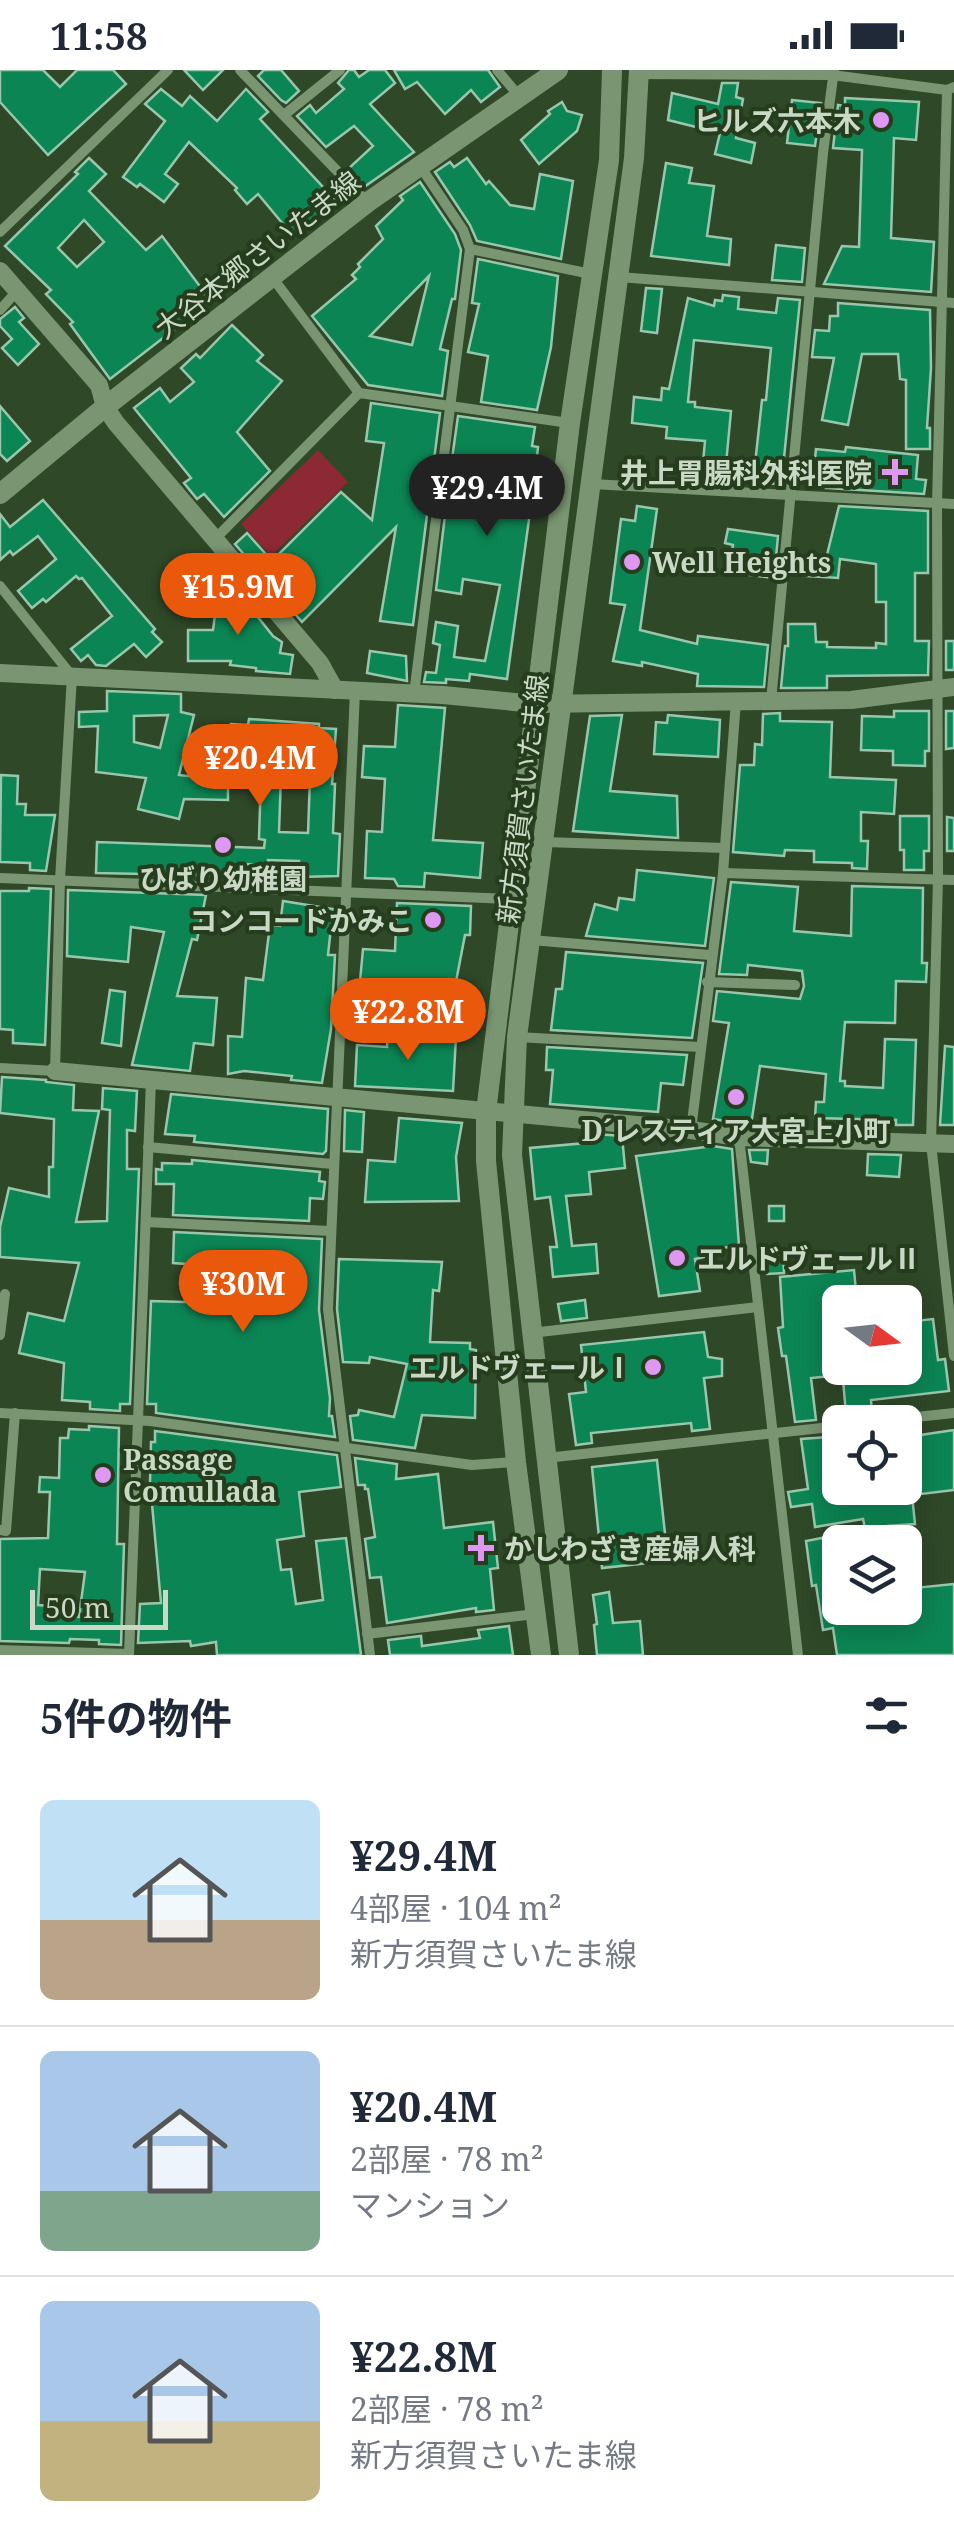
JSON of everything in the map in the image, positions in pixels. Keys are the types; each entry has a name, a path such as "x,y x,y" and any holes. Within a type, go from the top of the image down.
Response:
{"main road":[{"name":"大谷本郷さいたま線","path":"0,494 368,202 558,70"},
{"name":"新方須賀さいたま線","path":"540,1655 486,1161 486,1112 570,423 608,160 612,70"},
{"name":"新方須賀さいたま線","path":"569,1655 512,1155 512,1114 517,1036 634,158 639,72"}],"street":[{"path":"0,232 168,70"},
{"path":"240,70 368,202"},
{"path":"284,115 340,70"},
{"path":"497,70 519,96"},
{"path":"639,72 833,72 950,88 949,304 937,504 945,688 931,1143 954,1356"},
{"path":"770,702 833,72"},
{"path":"414,694 470,249 420,166"},
{"path":"470,249 591,274"},
{"path":"0,270 99,386 105,407 320,663 335,690"},
{"path":"272,277 359,393 570,423"},
{"path":"618,277 949,304"},
{"path":"0,310 16,291"},
{"path":"215,538 359,393"},
{"path":"591,484 954,504"},
{"path":"0,586 72,676 60,880 56,1071"},
{"path":"0,673 535,704 851,700 945,688"},
{"path":"354,691 328,1309 370,1655"},
{"path":"691,1130 723,873 736,701"},
{"path":"545,842 724,848"},
{"path":"723,873 954,880"},
{"path":"0,878 510,899"},
{"path":"531,940 710,955"},
{"path":"707,982 795,985"},
{"path":"517,1036 700,1047"},
{"path":"0,1068 739,1137 954,1144"},
{"path":"0,1650 129,1655 151,1080"},
{"path":"739,1137 798,1655"},
{"path":"148,1147 332,1164"},
{"path":"146,1222 330,1231"},
{"path":"0,1334 4,1294"},
{"path":"531,1333 758,1307"},
{"path":"0,1413 138,1420 472,1465 516,1462"},
{"path":"922,1416 954,1413"},
{"path":"0,1530 6,1530 15,1414"},
{"path":"546,1458 822,1428"},
{"path":"367,1634 535,1614"}],"shaded area":[{"path":"318,450 348,482 271,556 241,524"}],"building":[{"path":"0,70 43,70 60,87 77,70 113,70 126,84 48,155 0,102"},
{"path":"184,70 223,70 203,90"},
{"path":"264,70 281,70 299,91 286,103 281,100 258,76"},
{"path":"349,70 359,77 369,70 385,70 395,83 370,104 414,152 364,187 348,169 373,146 354,126 326,147 297,116 310,105 316,113 344,89 338,83"},
{"path":"394,70 488,70 500,87 481,102 471,90 445,114 417,82 405,89"},
{"path":"722,83 738,83 736,97 743,99 736,138 755,143 751,163 715,154 720,133 668,120 672,93 718,104"},
{"path":"161,89 182,106 190,96 217,121 246,89 268,112 260,119 335,200 293,236 258,194 247,204 237,188 189,142 165,174 178,184 164,202 140,184 137,187 123,177 165,121 145,104"},
{"path":"845,98 919,102 916,140 894,138 891,238 934,242 931,292 824,284 842,246 859,247 862,150 833,148 838,105 845,106"},
{"path":"792,100 821,103 815,146 787,143"},
{"path":"562,102 567,111 582,115 577,131 539,164 521,140"},
{"path":"89,158 106,174 89,191 146,250 162,236 211,301 110,379 70,324 73,322 46,294 51,290 5,246 78,174 75,172","holes":["84,220 104,242 77,267 58,248"]},
{"path":"467,158 486,184 489,181 510,205 534,209 540,174 573,181 561,259 477,241 435,172 450,162 454,167"},
{"path":"666,163 692,168 689,183 714,186 707,236 731,239 729,265 651,256"},
{"path":"420,182 455,234 461,250 455,299 440,349 448,351 442,396 368,385 312,316 356,279 352,275 360,267 358,264 383,239 376,226 403,200 400,196","holes":["429,276 412,345 370,336"]},
{"path":"776,245 805,248 802,282 772,280"},
{"path":"478,259 558,276 551,347 537,410 481,402 488,356 468,352 479,304 472,303"},
{"path":"646,288 662,289 657,333 641,331"},
{"path":"723,295 739,297 738,309 776,313 778,298 800,300 783,468 779,467 777,484 753,482 771,348 694,340 688,402 695,402 695,407 731,411 725,475 702,473 705,441 666,438 667,427 632,423 634,397 661,400 662,388 669,389 688,298 714,306 715,300 722,301"},
{"path":"838,303 930,310 930,449 906,449 906,380 900,379 898,354 862,354 848,425 822,420 834,358 812,357 815,330 829,331 830,316 838,316"},
{"path":"15,307 24,318 19,322 39,344 18,365 2,348 12,339 0,326 0,319"},
{"path":"232,325 263,355 257,361 282,381 237,432 270,471 224,517 204,494 197,499 184,483 191,478 134,408 160,388 170,402 194,382 181,368 196,354 200,358"},
{"path":"371,403 440,413 413,625 380,621 396,527 302,622 235,544 247,533 272,561 341,492 372,520 384,443 366,441"},
{"path":"0,406 30,441 7,461 0,454"},
{"path":"458,416 535,427 535,476 507,679 470,674 469,681 424,682 426,672 436,673 440,645 433,643 436,622 458,626 454,657 485,661 500,585 463,579 461,594 436,590 448,490 485,496 490,464 452,459"},
{"path":"846,447 918,455 916,479 926,480 924,494 812,487 816,449 845,452"},
{"path":"43,500 155,629 152,632 162,642 146,657 134,644 106,666 96,665 88,655 81,661 71,649 112,616 82,578 76,576 46,602 43,599 32,608 18,591 56,559 38,536 0,560 0,514 10,527"},
{"path":"637,506 657,509 640,630 697,644 698,636 768,645 764,687 697,686 698,674 642,662 642,666 613,661 625,605 610,603 621,519 635,521"},
{"path":"839,506 928,511 928,573 915,573 915,641 929,641 928,675 827,676 827,688 781,688 788,624 815,624 816,642 827,642 827,647 876,648 876,643 886,644 886,602 876,602 876,564 840,559 838,578 792,575 793,558 826,559"},
{"path":"728,529 778,536 774,578 749,575 750,570 729,567 733,545 725,543"},
{"path":"230,582 282,642 280,653 293,655 290,674 256,671 230,665 231,661 188,661 188,630 213,630 217,600 213,595"},
{"path":"946,641 954,641 954,670 946,670"},
{"path":"370,651 406,656 407,681 367,673"},
{"path":"107,691 181,694 181,712 194,715 179,775 228,781 228,800 184,799 179,819 138,809 146,778 96,772 98,726 79,727 79,712 107,711","holes":["168,715 160,748 134,742 134,716"]},
{"path":"398,705 445,708 433,840 483,843 480,878 425,873 424,887 398,886 394,879 365,878 367,831 382,832 385,779 362,777 364,746 395,747"},
{"path":"894,711 929,711 925,766 893,765 893,751 861,750 862,716 894,717"},
{"path":"946,711 954,711 954,748 946,749"},
{"path":"780,713 780,721 832,722 830,777 896,780 894,814 861,812 861,841 868,841 867,869 852,868 852,863 814,862 814,851 785,850 784,856 733,852 740,765 754,765 755,744 762,745 763,714"},
{"path":"622,715 610,791 677,796 678,838 573,831 590,716"},
{"path":"668,715 720,720 718,757 654,754 656,722 667,723"},
{"path":"249,719 319,724 319,728 336,729 332,784 333,833 340,834 338,876 298,877 299,861 268,860 268,865 243,864 242,876 96,873 97,842 264,848 265,840 259,839 261,775 227,772 231,724 248,725","holes":["281,776 310,778 308,833 279,832"]},
{"path":"1,775 18,776 17,804 26,804 25,815 55,815 46,871 30,870 30,863 0,862"},
{"path":"900,816 929,816 929,851 924,851 924,870 904,870"},
{"path":"947,817 954,818 954,851 947,851"},
{"path":"637,870 714,878 705,946 586,936 595,904 617,910 619,898 634,900"},
{"path":"731,882 798,887 794,931 851,936 852,886 923,888 922,963 927,963 926,982 896,981 895,1023 845,1022 840,1081 845,1081 845,1086 883,1088 885,1039 916,1040 913,1125 896,1125 896,1120 815,1118 816,1102 824,1102 826,1074 760,1066 751,1125 713,1119 729,1023 713,1021 717,991 800,999 804,986 802,971 748,965 747,975 719,974"},
{"path":"51,889 45,1045 13,1043 13,1030 0,1029 0,891"},
{"path":"68,890 206,895 197,940 192,939 177,996 217,998 213,1045 194,1043 190,1071 132,1065 164,932 131,927 128,962 67,956"},
{"path":"283,901 333,909 328,955 335,955 331,1029 322,1083 244,1071 228,1074 228,1036 242,1037 246,978 263,980 270,925 280,926"},
{"path":"397,903 471,906 470,935 465,935 454,992 424,986 422,999 359,992 363,949 395,951"},
{"path":"566,952 703,963 692,1038 551,1030 556,989 562,989"},
{"path":"110,990 125,992 121,1046 102,1043"},
{"path":"388,1032 456,1037 453,1091 355,1086 357,1045 387,1047"},
{"path":"945,1046 954,1047 954,1125 940,1125"},
{"path":"547,1047 687,1055 683,1085 661,1083 658,1112 550,1104 553,1070 546,1070"},
{"path":"2,1077 74,1085 73,1110 99,1111 76,1222 107,1221 110,1110 102,1109 103,1088 137,1091 135,1131 127,1130 127,1169 139,1169 130,1404 120,1404 120,1411 90,1409 90,1402 62,1400 64,1363 19,1353 28,1313 64,1321 79,1263 0,1257 0,1227 9,1188 49,1197 54,1119 0,1113"},
{"path":"171,1094 328,1109 326,1151 323,1154 194,1142 195,1136 165,1134"},
{"path":"345,1110 364,1112 362,1152 344,1151"},
{"path":"399,1118 462,1123 456,1157 459,1201 365,1202 368,1160 395,1162"},
{"path":"596,1134 622,1136 625,1168 589,1172 591,1194 566,1196 572,1246 596,1244 598,1273 553,1277 550,1247 557,1247 550,1197 535,1199 530,1148 597,1142"},
{"path":"713,1146 732,1149 739,1246 703,1250 704,1257 695,1259 700,1291 659,1296 636,1156"},
{"path":"749,1150 768,1150 767,1164 751,1162"},
{"path":"868,1154 901,1155 899,1177 867,1175"},
{"path":"192,1160 320,1172 319,1181 325,1182 323,1199 310,1198 309,1221 173,1215 174,1184 156,1184 156,1169 162,1170 162,1163 192,1164"},
{"path":"769,1206 784,1206 784,1221 769,1221"},
{"path":"174,1232 322,1239 319,1310 329,1416 335,1437 156,1413 156,1404 147,1404 151,1301 185,1302 186,1264 173,1263"},
{"path":"783,1251 784,1273 767,1274 765,1252"},
{"path":"339,1259 442,1262 439,1291 433,1290 430,1342 470,1343 470,1349 476,1350 475,1418 422,1415 415,1448 353,1440 350,1416 358,1415 359,1410 394,1417 407,1364 370,1357 369,1363 343,1362 337,1309"},
{"path":"854,1270 855,1285 822,1285 822,1377 811,1378 816,1420 795,1422 778,1328 783,1327 780,1277"},
{"path":"585,1300 587,1318 561,1321 558,1304"},
{"path":"933,1319 938,1360 945,1359 949,1391 871,1400 871,1405 845,1405 843,1385 922,1385 922,1320"},
{"path":"704,1332 708,1357 722,1359 722,1376 704,1378 710,1429 692,1431 691,1423 591,1433 592,1443 576,1445 569,1394 586,1392 581,1345"},
{"path":"89,1426 119,1428 117,1544 124,1544 121,1645 70,1639 69,1643 0,1641 0,1539 48,1538 50,1492 39,1492 40,1477 59,1478 60,1438 68,1438 69,1429 89,1430","holes":["40,1569 85,1572 79,1617 48,1615 49,1606 38,1605"]},
{"path":"954,1430 954,1490 922,1494 922,1435"},
{"path":"155,1431 337,1455 341,1487 299,1492 304,1536 277,1540 281,1570 291,1569 296,1604 323,1600 316,1541 346,1538 361,1655 217,1655 216,1642 191,1646 190,1641 138,1643 140,1604 161,1603 150,1482"},
{"path":"822,1437 822,1505 913,1505 915,1524 864,1525 863,1519 815,1527 812,1504 791,1507 788,1492 808,1489 801,1439"},
{"path":"355,1458 397,1464 396,1479 438,1474 444,1528 493,1522 498,1568 490,1569 494,1610 476,1612 476,1608 387,1623 381,1577 370,1578 365,1539 375,1537 368,1489 358,1485"},
{"path":"657,1460 668,1561 602,1568 592,1467"},
{"path":"822,1538 822,1624 816,1585 812,1586 806,1541"},
{"path":"954,1584 954,1655 837,1655 833,1628 823,1630 822,1625 922,1625 922,1587"},
{"path":"609,1592 613,1623 640,1621 643,1655 597,1655 593,1595"},
{"path":"509,1626 513,1655 390,1655 388,1640 421,1636 422,1646 480,1638 478,1630"}],"place":[{"name":"ヒルズ六本木","path":"881,120"},
{"name":"井上胃腸科外科医院","path":"895,472"},
{"name":"Well Heights","path":"632,562"},
{"name":"ひばり幼稚園","path":"223,845"},
{"name":"コンコードかみこ","path":"433,920"},
{"name":"D´レスティア大宮上小町","path":"736,1097"},
{"name":"エルドヴェールⅡ","path":"677,1258"},
{"name":"エルドヴェールⅠ","path":"653,1367"},
{"name":"Passage Comullada","path":"103,1475"},
{"name":"かしわざき産婦人科","path":"481,1548"}]}
